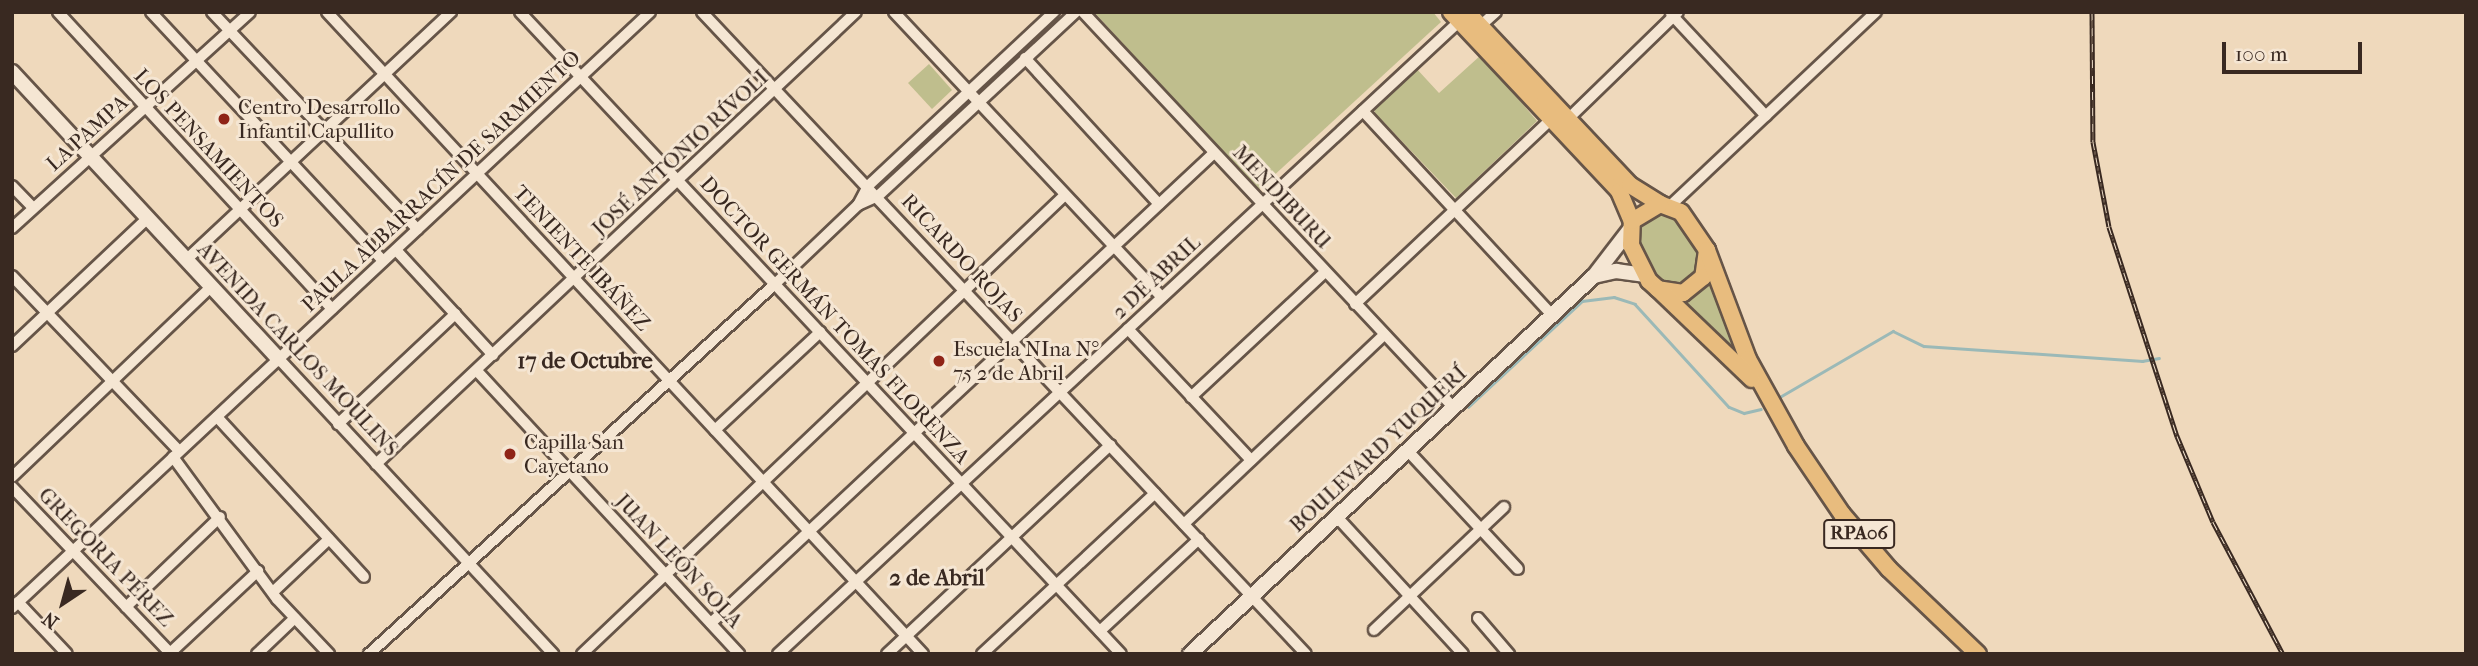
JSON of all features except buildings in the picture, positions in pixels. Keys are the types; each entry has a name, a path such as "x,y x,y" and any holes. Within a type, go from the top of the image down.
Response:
{"main road":[{"path":"1461,15 1560,119 1630,185 1665,205 1631,225 1619,191 1560,119"},
{"name":"AVENIDA CARLOS MOULINS","path":"12,72 279,359"},
{"name":"RPA06","path":"1665,205 1690,224 1707,250 1765,394 1842,513 1927,608 1978,654"},
{"name":"RPA06","path":"1631,225 1634,256 1644,275 1765,394"},
{"name":"BOULEVARD YUQUERÍ","path":"1190,654 1594,276 1631,225"},
{"path":"1658,289 1683,293 1694,287 1703,277 1707,250"},
{"path":"1594,276 1616,271 1644,275"}],"street":[{"name":"LOS PENSAMIENTOS","path":"58,12 332,309"},
{"path":"151,12 383,261"},
{"path":"212,12 417,229"},
{"name":"LA PAMPA","path":"12,228 250,12"},
{"name":"TENIENTE IBÁÑEZ","path":"327,12 923,654"},
{"path":"186,260 451,12"},
{"name":"DOCTOR GERMÁN TOMAS FLORENZA","path":"520,12 1121,654"},
{"name":"PAULA ALBARRACÍN DE SARMIENTO","path":"15,605 650,12"},
{"name":"RICARDO ROJAS","path":"702,12 878,196 1306,654"},
{"name":"JOSÉ ANTONIO RÍVOLI","path":"376,464 856,12"},
{"path":"894,12 1163,297"},
{"path":"369,654 568,469 775,284 858,205 868,186 1054,12"},
{"path":"858,205 878,196 1076,12"},
{"name":"MENDIBURU","path":"1083,12 1453,407"},
{"path":"1476,30 1496,12"},
{"path":"1665,205 1766,116 1872,13"},
{"path":"1355,303 1673,14 1766,116"},
{"name":"2 DE ABRIL","path":"778,654 1363,111 1461,15"},
{"path":"1025,58 1159,204"},
{"path":"1363,111 1552,315"},
{"path":"711,623 1214,153"},
{"path":"12,186 33,208"},
{"path":"582,654 1065,195"},
{"path":"12,346 148,218"},
{"path":"396,250 494,355"},
{"path":"1191,397 1325,272"},
{"path":"12,276 112,380 176,454 273,593 329,654"},
{"path":"12,477 211,287"},
{"path":"338,424 455,314"},
{"path":"1128,329 1251,460"},
{"path":"715,430 820,332"},
{"path":"1184,524 1384,335"},
{"name":"AVENIDA CARLOS MOULINS","path":"279,359 553,654"},
{"name":"JUAN LEÓN SOLA","path":"477,371 739,654"},
{"path":"217,417 364,577"},
{"path":"887,654 1110,445"},
{"path":"1408,451 1518,569"},
{"name":"GREGORIA PÉREZ","path":"12,486 170,654"},
{"path":"982,654 1155,493"},
{"path":"1374,630 1504,507"},
{"path":"126,607 220,517"},
{"path":"1337,517 1463,654"},
{"path":"273,593 329,539"},
{"path":"1100,631 1199,539"},
{"path":"170,654 258,571"},
{"path":"15,605 66,654"},
{"path":"257,654 295,618"},
{"path":"1478,618 1509,654"}],"shaded area":[{"path":"1094,12 1433,12 1441,22 1258,190"},
{"path":"1481,55 1537,121 1456,198 1375,113 1374,104 1415,67 1439,93"},
{"path":"929,64 952,90 932,109 908,83"},
{"path":"1654,211 1674,211 1700,249 1695,279 1680,289 1661,285 1653,277 1635,235 1641,220"},
{"path":"1709,275 1741,354 1735,357 1676,297"}],"waterway":[{"path":"1468,407 1582,301 1614,297 1635,304 1729,407 1744,413 1761,409"},
{"path":"1778,398 1893,331 1924,346 2142,361 2159,358"}],"railway":[{"path":"2092,12 2093,142 2109,227 2177,436 2213,522 2283,654"}],"place":[{"name":"Centro Desarrollo Infantil Capullito","path":"224,119"},
{"name":"Escuela NIna N° 75 2 de Abril","path":"939,361"},
{"name":"Capilla San Cayetano","path":"510,454"}],"district":[{"name":"17 de Octubre","path":"585,361"},
{"name":"2 de Abril","path":"937,578"}]}
